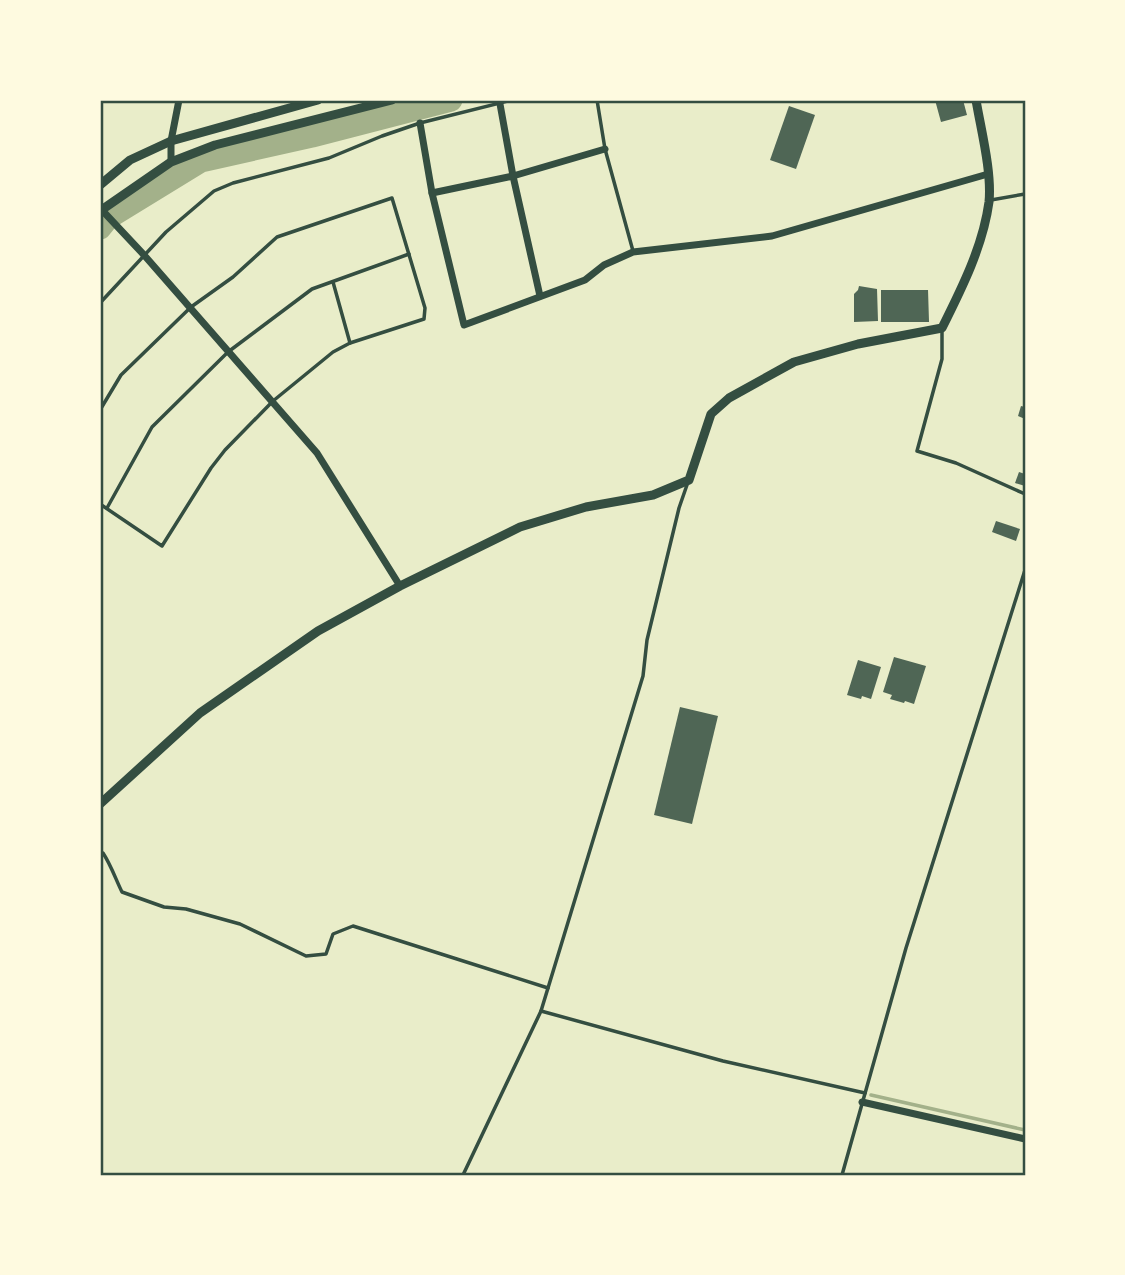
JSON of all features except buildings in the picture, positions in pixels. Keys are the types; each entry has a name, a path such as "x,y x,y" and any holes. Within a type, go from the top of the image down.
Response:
{"street":[{"path":"171,162 179,100"},
{"path":"100,185 130,160 172,141 318,100"},
{"path":"392,100 215,145 171,162 100,210 191,307 317,453 400,586"},
{"path":"100,804 200,713 318,631 400,586 520,527 586,507 653,495 689,480 711,414 729,398 794,362 858,344 943,328 964,286 979,243 989,201 988,174 976,100"},
{"path":"500,104 540,296"},
{"path":"420,124 432,193 464,324 585,280 604,265 633,252 772,236 988,174"},
{"path":"432,193 513,176 605,149"},
{"path":"862,1102 1025,1139"}],"lane":[{"path":"100,303 166,232 214,191 233,183 329,158 420,124 512,100"},
{"path":"597,100 605,149 633,252"},
{"path":"989,201 1025,194"},
{"path":"100,410 121,374 191,307 233,277 277,237 392,198 425,308 424,319 350,342 333,352 273,401 211,468 162,546 100,504"},
{"path":"107,508 152,427 228,352 312,289 408,254"},
{"path":"333,282 350,342"},
{"path":"943,328 942,359 917,451 956,463 1025,494"},
{"path":"463,1175 541,1011 643,676 648,640 689,480"},
{"path":"842,1175 906,948 1025,570"},
{"path":"100,853 103,853 108,861 122,892 164,907 186,909 240,924 306,956 326,954 333,934 353,926 548,988"},
{"path":"541,1011 723,1061 865,1093"}],"waterway":[{"path":"100,228 108,218 201,161 451,100"},
{"path":"871,1095 1025,1130"}]}
